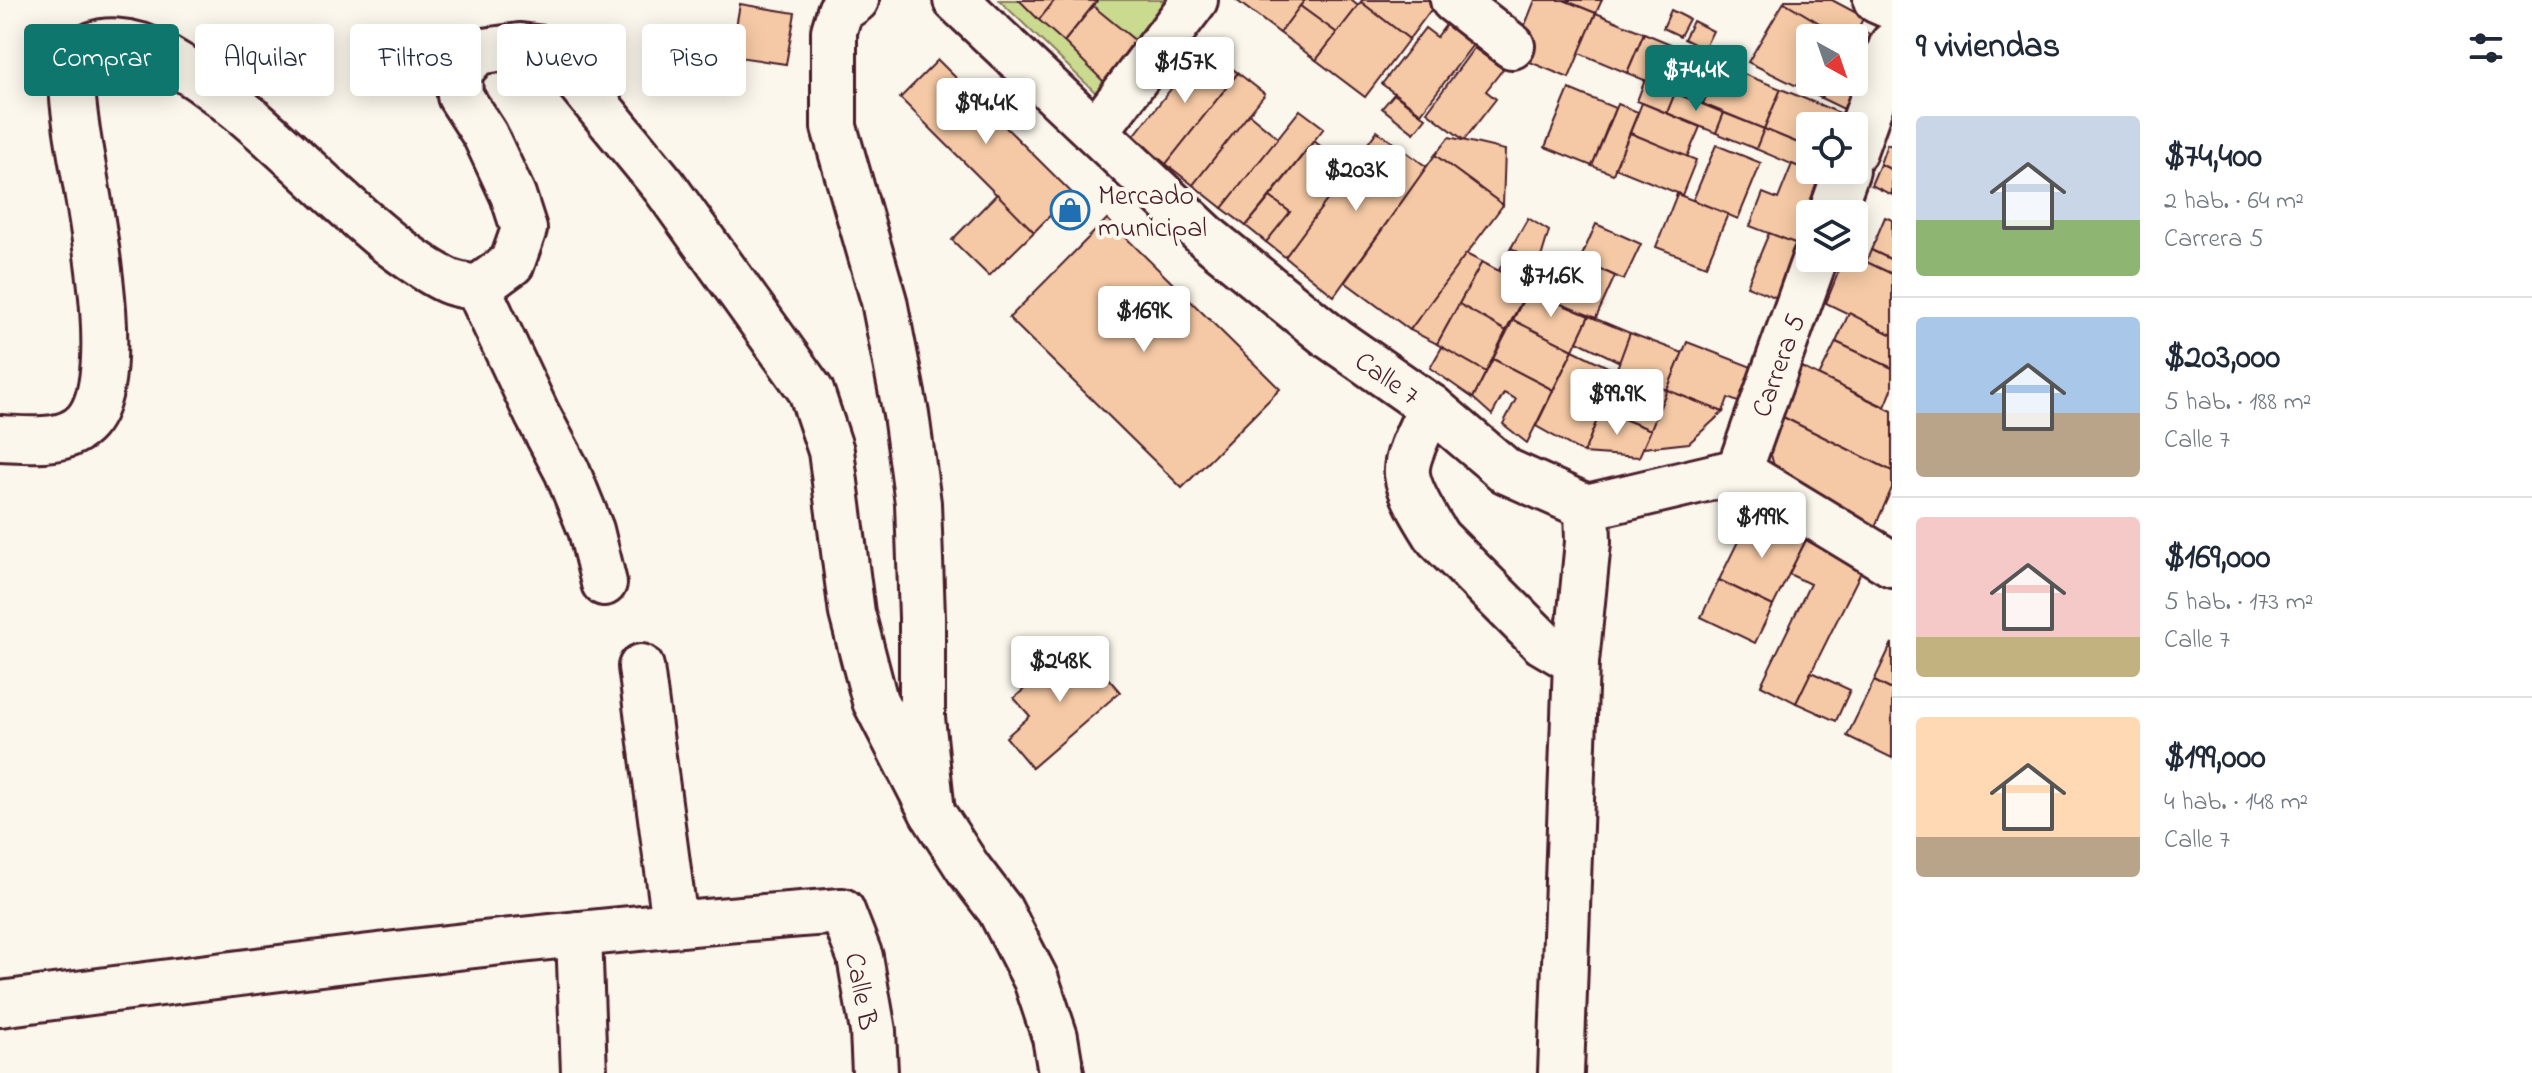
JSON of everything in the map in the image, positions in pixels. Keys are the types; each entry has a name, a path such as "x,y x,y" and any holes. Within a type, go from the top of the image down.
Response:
{"street":[{"path":"856,0 840,11 834,31 834,127 884,301 906,414 918,503 922,718 932,812"},
{"name":"Calle 7","path":"956,0 1209,239 1329,336 1431,407 1506,471 1587,507"},
{"path":"1097,130 1195,0"},
{"path":"1453,0 1512,46"},
{"path":"1876,0 1892,7"},
{"path":"0,438 54,440 85,424 101,397 106,356 102,299 74,114 73,63 85,48 109,41 137,44 162,55 245,115 393,245 449,281 478,288 512,263 524,229 513,195 485,135 460,96 459,72 477,52 520,46 544,49 562,62 599,104 664,186 811,391 831,451 852,613 875,701 932,812 1000,910 1036,980 1055,1037 1061,1073"},
{"path":"1868,112 1892,45"},
{"name":"Carrera 5","path":"1739,471 1810,272"},
{"path":"478,288 567,471 591,530 604,583"},
{"path":"1431,407 1412,449 1406,472 1427,521 1438,538 1542,642 1576,662"},
{"path":"1561,1073 1576,662 1588,542 1587,507 1739,471 1892,564"},
{"path":"0,1004 236,973 675,923 641,667"},
{"name":"Calle B","path":"675,923 842,911 860,957 873,1031 875,1073"},
{"path":"579,934 584,1073"}],"green space":[{"path":"999,0 1171,0 1099,96"}],"building":[{"path":"1019,0 1055,0 1039,20"},
{"path":"1055,0 1097,1 1064,42 1039,20"},
{"path":"1236,0 1305,0 1280,33"},
{"path":"1305,0 1351,0 1358,6 1337,33 1300,6"},
{"path":"1362,0 1432,0 1436,3 1409,39"},
{"path":"1535,0 1564,0 1596,13 1569,78 1513,55"},
{"path":"1564,0 1602,0 1596,13"},
{"path":"1832,0 1864,17 1860,24 1821,24 1784,2"},
{"path":"1361,2 1409,39 1365,97 1316,60"},
{"path":"1784,2 1821,24 1796,24 1796,86 1748,62"},
{"path":"740,4 795,13 786,64 746,58 746,24 737,24"},
{"path":"1093,6 1137,42 1106,84 1064,42"},
{"path":"1300,6 1337,33 1316,60 1280,33"},
{"path":"1671,10 1689,19 1680,36 1663,28"},
{"path":"1596,13 1644,33 1627,73 1579,53"},
{"path":"1693,21 1713,31 1704,49 1684,39"},
{"path":"1448,22 1475,42 1421,113 1382,84 1425,28 1437,37"},
{"path":"1644,33 1719,64 1703,104 1627,73"},
{"path":"1868,33 1884,42 1872,71 1868,69"},
{"path":"1204,47 1238,73 1166,164 1133,137"},
{"path":"1474,48 1503,69 1486,91 1496,99 1464,140 1427,112"},
{"path":"938,60 1072,193 1034,232 900,98"},
{"path":"1719,64 1781,89 1764,129 1703,104"},
{"path":"1238,73 1265,94 1193,185 1166,164"},
{"path":"1645,80 1675,93 1667,113 1637,101"},
{"path":"1569,89 1615,108 1592,166 1545,147"},
{"path":"1781,89 1837,112 1796,112 1796,142 1764,129"},
{"path":"1675,93 1724,113 1716,133 1667,113"},
{"path":"1394,94 1426,118 1414,133 1382,108"},
{"path":"1822,96 1862,96 1855,112"},
{"path":"1642,103 1700,127 1687,157 1630,133"},
{"path":"1618,104 1638,112 1613,174 1592,166"},
{"path":"1300,110 1324,128 1246,226 1222,208"},
{"path":"1724,113 1764,129 1756,149 1716,133"},
{"path":"1249,114 1278,138 1222,208 1193,185"},
{"path":"1764,129 1796,142 1796,166 1756,149"},
{"path":"1377,131 1427,167 1334,296 1285,257"},
{"path":"1630,133 1696,160 1682,195 1615,168"},
{"path":"1449,137 1505,150 1503,205 1435,155"},
{"path":"1314,141 1350,169 1285,257 1266,242 1290,212 1270,197"},
{"path":"1887,144 1892,146 1892,170 1880,164"},
{"path":"1716,145 1761,163 1738,219 1693,200"},
{"path":"1435,155 1503,205 1410,330 1345,282"},
{"path":"1792,164 1796,166 1796,184 1832,184 1820,200 1796,200 1796,244 1750,226 1763,193 1778,199"},
{"path":"1880,164 1892,170 1892,195 1871,185"},
{"path":"997,194 1034,232 989,276 952,240"},
{"path":"1677,194 1728,214 1706,266 1656,247"},
{"path":"1270,197 1290,212 1266,242 1246,226"},
{"path":"1885,217 1892,220 1892,260 1871,250"},
{"path":"1528,218 1549,231 1539,264 1511,248"},
{"path":"1107,219 1280,389 1182,488 1009,318"},
{"path":"1596,224 1641,244 1624,280 1580,260"},
{"path":"1769,233 1796,244 1796,272 1801,272 1790,303 1747,286"},
{"path":"1511,248 1539,264 1529,287 1498,272"},
{"path":"1871,250 1892,260 1892,274 1868,263"},
{"path":"1466,254 1482,262 1437,344 1410,330"},
{"path":"1580,260 1615,276 1596,318 1560,304"},
{"path":"1482,262 1529,287 1506,331 1459,304"},
{"path":"1868,263 1892,274 1892,335 1826,303 1838,272 1868,272"},
{"path":"1528,290 1589,316 1573,350 1513,320"},
{"path":"1459,304 1506,331 1486,372 1437,344"},
{"path":"1849,313 1892,335 1892,368 1836,342"},
{"path":"1589,316 1630,333 1620,362 1577,341"},
{"path":"1513,320 1573,350 1553,390 1493,359"},
{"path":"1630,333 1683,353 1667,390 1616,371"},
{"path":"1687,342 1762,371 1748,406 1728,398 1723,412 1667,390"},
{"path":"1836,342 1892,368 1892,390 1885,407 1819,376"},
{"path":"1442,347 1486,372 1473,398 1430,368"},
{"path":"1573,350 1616,371 1584,453 1536,426"},
{"path":"1493,359 1553,390 1527,443 1503,424 1516,399 1504,393 1492,415 1473,398"},
{"path":"1801,367 1892,411 1892,471 1783,417"},
{"path":"1616,371 1667,390 1651,430 1601,410"},
{"path":"1667,390 1723,412 1689,443 1643,448"},
{"path":"1601,410 1651,430 1639,457 1584,453"},
{"path":"1783,417 1892,471 1892,488 1873,531 1775,470 1770,451"},
{"path":"1752,513 1806,540 1773,606 1719,580"},
{"path":"1806,540 1863,568 1796,703 1761,685 1810,584 1789,574"},
{"path":"1719,580 1773,606 1755,643 1701,617"},
{"path":"1077,643 1120,692 1032,768 1006,737 1030,716 1014,698"},
{"path":"1892,643 1892,690 1874,681"},
{"path":"1811,672 1850,690 1836,721 1796,703"},
{"path":"1874,681 1892,690 1892,758 1847,736"}],"place":[{"name":"Mercado municipal","path":"1070,210"}]}
